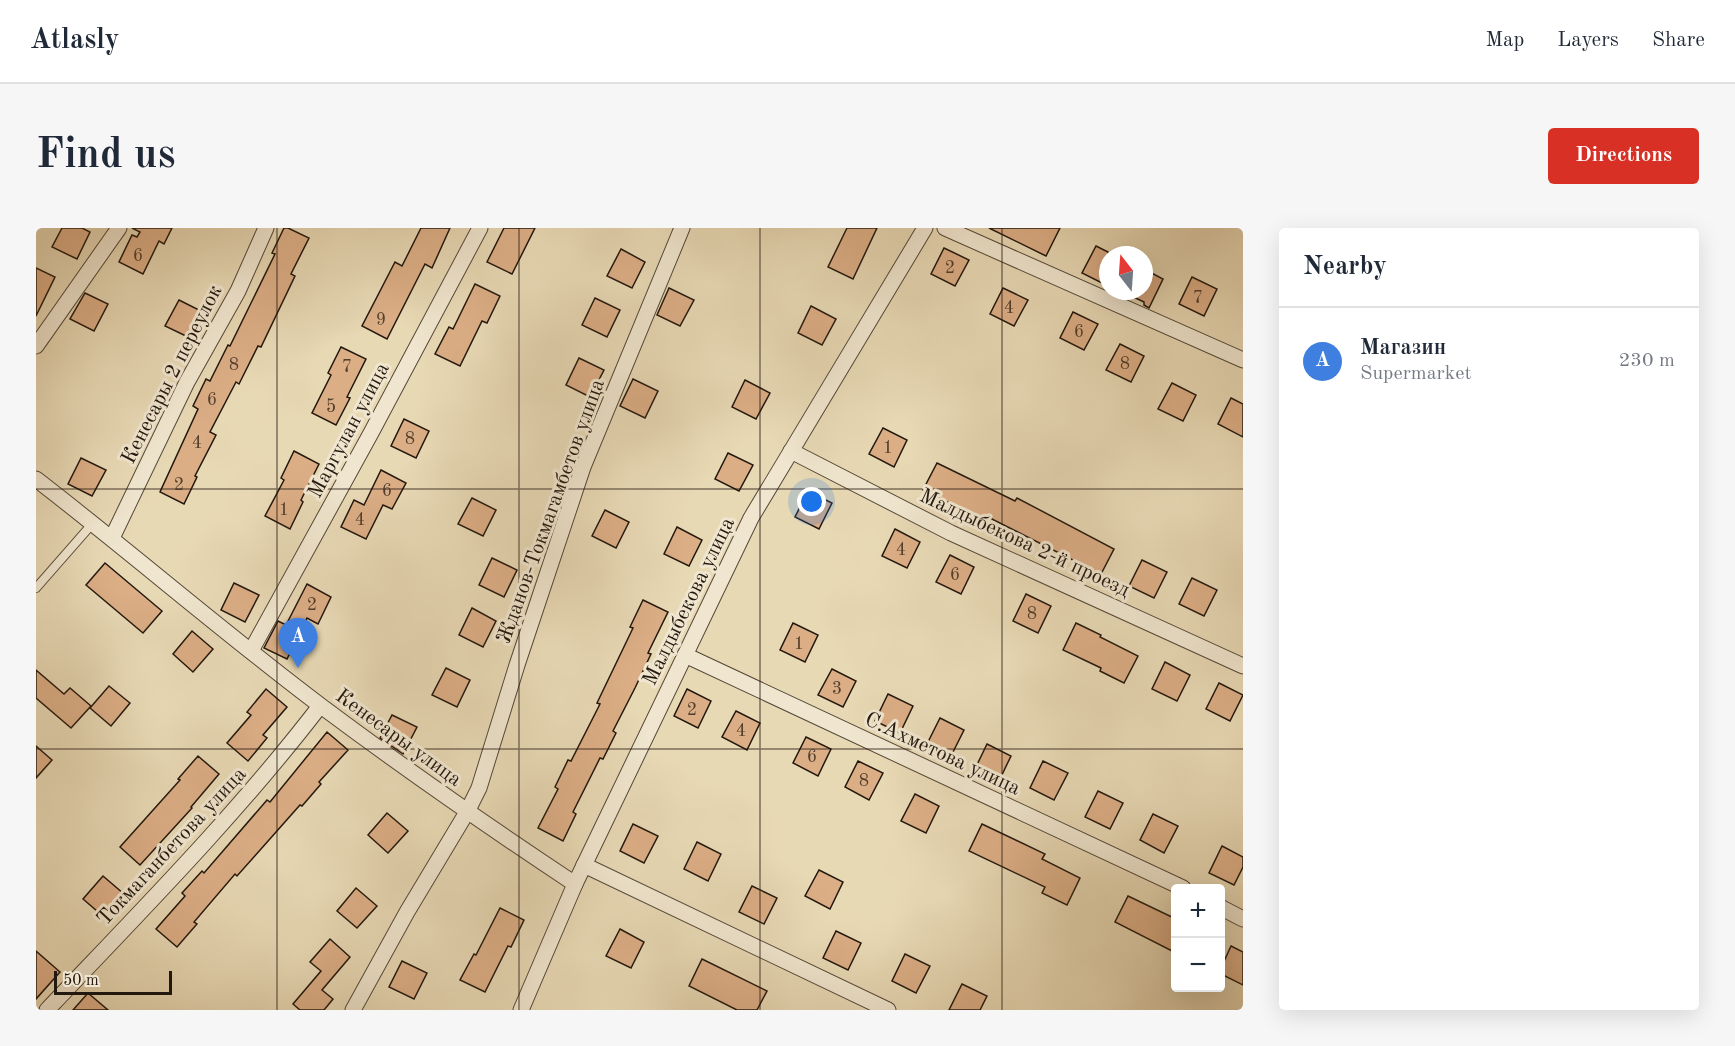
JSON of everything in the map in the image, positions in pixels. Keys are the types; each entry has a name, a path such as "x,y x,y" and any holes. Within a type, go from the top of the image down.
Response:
{"street":[{"path":"36,346 119,228"},
{"name":"Кенесары 2 переулок","path":"112,538 187,382 238,291 266,228"},
{"name":"Маргулан улица","path":"251,651 480,228"},
{"name":"Жданов-Токмагамбетов улица","path":"353,1010 407,912 467,812 478,788 583,467 682,228"},
{"name":"Малдыбекова улица","path":"521,1010 575,884 751,518 925,228"},
{"path":"945,228 1243,360"},
{"name":"Малдыбекова 2-й проезд","path":"791,451 951,533 1243,666"},
{"name":"Кенесары улица","path":"36,479 320,706 467,812 575,884"},
{"name":"С.Ахметова улица","path":"685,655 1174,884"},
{"name":"Токмаганбетова улица","path":"47,1010 211,838 320,706"},
{"path":"584,865 888,1010"},
{"path":"1225,909 1243,919"}],"lane":[{"path":"36,588 93,523"}],"building":[{"path":"62,228 82,228 90,232 77,259 52,247"},
{"path":"132,228 172,228 164,244 159,241 143,274 119,262 132,235 137,237 140,232"},
{"path":"284,228 309,238 291,274 295,276 261,347 258,346 239,384 236,382 210,432 216,435 195,476 197,477 184,504 160,492 198,409 193,406 206,379 210,381 228,345 230,346 275,254 272,253"},
{"path":"421,228 450,228 432,268 425,264 387,339 362,326 395,262 402,266"},
{"path":"504,228 535,228 512,274 487,262"},
{"path":"847,228 877,228 853,279 828,267"},
{"path":"989,228 1060,228 1046,256"},
{"path":"1096,246 1099,248 1099,282 1082,273"},
{"path":"944,248 969,260 955,286 931,274"},
{"path":"621,249 645,262 632,288 607,276"},
{"path":"36,268 55,277 36,316"},
{"path":"1153,274 1163,279 1153,300"},
{"path":"1192,277 1217,289 1204,316 1179,304"},
{"path":"475,284 500,296 487,323 482,321 460,366 435,354 449,327 453,329"},
{"path":"669,288 694,300 680,326 657,315"},
{"path":"1003,288 1028,300 1014,326 990,314"},
{"path":"85,293 108,304 94,331 70,319"},
{"path":"595,298 620,310 607,337 582,325"},
{"path":"179,300 203,312 190,338 165,326"},
{"path":"1140,300 1153,300 1149,308 1144,305 1144,302"},
{"path":"811,306 836,319 822,345 798,333"},
{"path":"1073,312 1098,324 1084,350 1060,338"},
{"path":"1120,344 1144,356 1131,382 1106,370"},
{"path":"341,347 366,359 336,425 312,413 331,375 328,373"},
{"path":"579,358 604,370 590,397 566,385"},
{"path":"633,379 658,391 645,418 620,406"},
{"path":"745,380 770,393 756,419 732,407"},
{"path":"1172,383 1196,395 1183,421 1158,409"},
{"path":"1231,398 1243,404 1243,437 1218,424"},
{"path":"404,419 429,431 416,458 391,446"},
{"path":"883,428 907,440 894,467 869,454"},
{"path":"294,451 319,464 290,529 265,516 284,480 281,478"},
{"path":"728,453 753,465 739,491 715,479"},
{"path":"81,458 106,470 92,496 68,484"},
{"path":"937,463 1015,501 1017,498 1114,549 1100,576 988,517 986,521 923,490"},
{"path":"381,470 406,483 392,509 383,505 366,539 341,527 354,500 364,505"},
{"path":"808,491 832,503 819,529 795,517"},
{"path":"472,498 496,510 483,536 458,524"},
{"path":"605,510 629,522 616,548 592,536"},
{"path":"677,527 702,540 689,566 664,554"},
{"path":"895,529 920,542 907,568 882,556"},
{"path":"950,555 974,567 961,594 936,582"},
{"path":"492,558 517,570 504,597 479,585"},
{"path":"1142,560 1167,572 1154,598 1129,586"},
{"path":"105,563 162,611 143,633 86,585"},
{"path":"1192,578 1217,590 1204,616 1179,604"},
{"path":"234,583 259,595 245,622 221,610"},
{"path":"307,584 331,597 318,624 307,618 287,659 264,648 278,621 286,625"},
{"path":"1026,594 1051,606 1038,633 1013,621"},
{"path":"643,600 668,612 648,653 651,654 613,731 616,733 603,759 600,758 573,812 576,814 563,841 538,828 558,789 555,787 568,760 571,761 600,704 597,703 633,628 630,627"},
{"path":"472,608 496,621 483,647 459,635"},
{"path":"793,623 818,635 805,662 780,650"},
{"path":"1076,623 1138,656 1124,683 1100,671 1101,668 1063,650"},
{"path":"192,631 213,649 193,672 173,654"},
{"path":"1165,662 1190,675 1177,701 1152,689"},
{"path":"446,668 470,680 457,707 432,695"},
{"path":"832,669 856,681 843,707 818,695"},
{"path":"36,670 64,694 70,688 91,706 71,728 36,698"},
{"path":"1219,683 1243,695 1230,721 1206,709"},
{"path":"109,686 130,703 111,726 90,708"},
{"path":"266,689 287,707 263,735 267,738 248,761 227,743 251,715 247,712"},
{"path":"687,689 711,701 698,728 674,716"},
{"path":"888,694 913,706 900,733 875,721"},
{"path":"736,711 760,723 747,750 722,737"},
{"path":"392,715 417,727 403,754 380,738"},
{"path":"940,718 964,730 951,756 927,744"},
{"path":"327,732 348,750 319,782 321,784 302,806 300,805 237,876 235,874 194,922 197,924 177,947 156,929 185,896 182,893 202,871 204,873 267,800 270,802"},
{"path":"806,737 831,749 818,776 793,763"},
{"path":"987,744 1011,756 998,783 974,771"},
{"path":"36,746 52,760 36,778"},
{"path":"198,756 219,774 192,808 140,865 120,847 180,780 178,779"},
{"path":"858,761 883,773 869,800 845,787"},
{"path":"1043,761 1068,773 1054,800 1030,788"},
{"path":"1098,791 1123,803 1110,829 1085,817"},
{"path":"915,794 939,806 926,833 901,821"},
{"path":"387,813 408,831 388,853 368,835"},
{"path":"1153,814 1178,826 1164,853 1140,840"},
{"path":"633,824 658,836 644,863 620,851"},
{"path":"982,824 1045,854 1042,859 1080,878 1067,905 1042,893 1045,887 969,851"},
{"path":"697,842 721,854 708,881 684,869"},
{"path":"1222,846 1243,857 1243,867 1234,885 1209,873"},
{"path":"819,870 843,882 830,909 805,896"},
{"path":"103,876 124,894 104,917 83,899"},
{"path":"752,886 777,898 764,924 739,912"},
{"path":"356,888 377,906 357,928 337,911"},
{"path":"1128,896 1171,917 1171,950 1115,922"},
{"path":"500,908 524,920 485,992 460,980 474,954 476,955"},
{"path":"620,929 644,942 631,968 606,956"},
{"path":"836,931 861,943 848,970 823,958"},
{"path":"330,939 350,957 322,990 333,999 324,1010 300,1010 293,1004 321,971 310,962"},
{"path":"1231,946 1243,952 1243,985 1225,976 1225,959"},
{"path":"36,951 60,972 36,999"},
{"path":"905,954 930,966 916,993 892,981"},
{"path":"702,959 767,991 757,1010 737,1010 689,986"},
{"path":"402,961 427,973 414,999 389,987"},
{"path":"962,984 987,996 980,1010 949,1010"},
{"path":"88,993 108,1010 73,1010"}],"place":[{"name":"Магазин","path":"298,668"}]}
